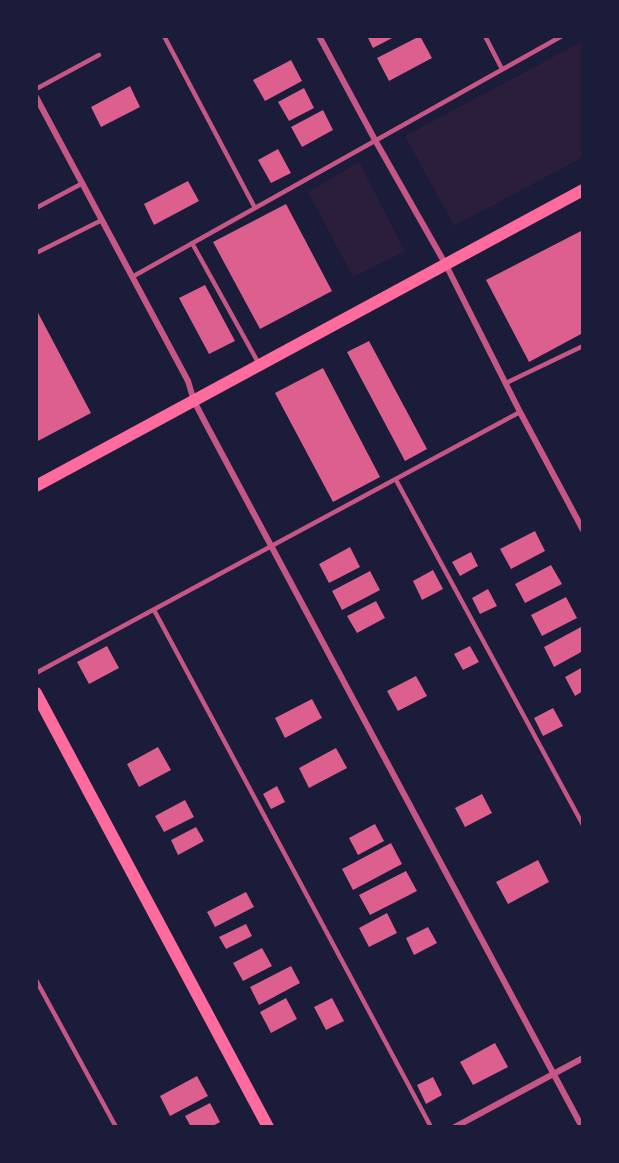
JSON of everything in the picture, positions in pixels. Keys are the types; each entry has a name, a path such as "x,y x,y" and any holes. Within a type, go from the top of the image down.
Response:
{"main road":[{"path":"36,486 583,190"},
{"path":"36,693 268,1127"}],"street":[{"path":"319,36 446,265 583,530"},
{"path":"36,96 188,381 194,401 582,1127"},
{"path":"455,1127 583,1059"}],"lane":[{"path":"164,36 255,208"},
{"path":"485,36 502,69"},
{"path":"132,277 562,36"},
{"path":"36,89 99,55"},
{"path":"36,207 82,183"},
{"path":"36,254 102,220"},
{"path":"192,243 260,365"},
{"path":"506,383 583,346"},
{"path":"36,673 520,412"},
{"path":"396,480 583,825"},
{"path":"154,610 431,1127"},
{"path":"36,980 116,1127"}],"shaded area":[{"path":"583,41 583,157 454,226 405,136"},
{"path":"359,162 405,251 353,277 308,192"}],"building":[{"path":"367,36 396,36 373,48"},
{"path":"420,36 432,58 389,81 377,58"},
{"path":"291,60 302,81 265,101 253,80"},
{"path":"130,86 140,107 101,127 91,107"},
{"path":"304,88 314,108 289,121 278,102"},
{"path":"323,110 333,130 302,147 291,127"},
{"path":"278,149 291,173 271,183 258,160"},
{"path":"188,181 199,201 154,225 144,204"},
{"path":"286,204 332,291 260,329 213,242"},
{"path":"583,230 583,333 529,362 486,280"},
{"path":"205,285 235,341 209,354 179,298"},
{"path":"36,309 91,413 36,442"},
{"path":"369,341 427,449 405,461 347,352"},
{"path":"323,368 380,477 333,502 275,393"},
{"path":"535,531 545,551 511,569 500,549"},
{"path":"350,547 360,567 329,583 319,564"},
{"path":"471,552 478,566 460,576 452,562"},
{"path":"551,565 562,584 525,603 515,584"},
{"path":"433,570 443,589 422,600 413,581"},
{"path":"370,571 380,590 342,610 332,591"},
{"path":"488,589 497,606 480,614 472,598"},
{"path":"566,597 577,618 542,636 531,615"},
{"path":"376,601 385,618 357,633 347,616"},
{"path":"581,627 583,651 554,667 544,647"},
{"path":"107,646 119,668 89,684 77,662"},
{"path":"470,646 479,662 463,670 454,654"},
{"path":"583,667 583,691 575,696 565,677"},
{"path":"416,676 427,696 398,711 387,691"},
{"path":"312,699 322,718 285,738 275,718"},
{"path":"553,708 563,726 543,736 534,718"},
{"path":"158,747 171,770 139,787 127,764"},
{"path":"336,748 347,768 309,788 299,768"},
{"path":"277,786 285,802 271,809 263,794"},
{"path":"482,794 492,813 465,827 455,808"},
{"path":"185,800 194,817 164,832 155,816"},
{"path":"375,824 384,841 358,855 349,838"},
{"path":"196,827 204,841 178,855 171,840"},
{"path":"391,843 402,864 353,890 342,869"},
{"path":"538,860 549,882 508,904 496,882"},
{"path":"406,871 417,891 370,915 359,895"},
{"path":"246,892 254,907 215,927 207,912"},
{"path":"387,913 397,933 369,947 359,928"},
{"path":"246,924 252,936 226,949 219,937"},
{"path":"428,927 437,943 414,955 406,938"},
{"path":"262,948 272,966 243,981 233,963"},
{"path":"291,966 300,983 259,1005 250,987"},
{"path":"286,998 297,1019 271,1033 260,1012"},
{"path":"332,998 344,1021 326,1030 314,1007"},
{"path":"495,1043 508,1067 473,1085 460,1062"},
{"path":"197,1076 208,1096 170,1116 160,1096"},
{"path":"433,1077 442,1095 426,1104 417,1085"},
{"path":"210,1103 220,1122 211,1127 191,1127 185,1116"}]}
